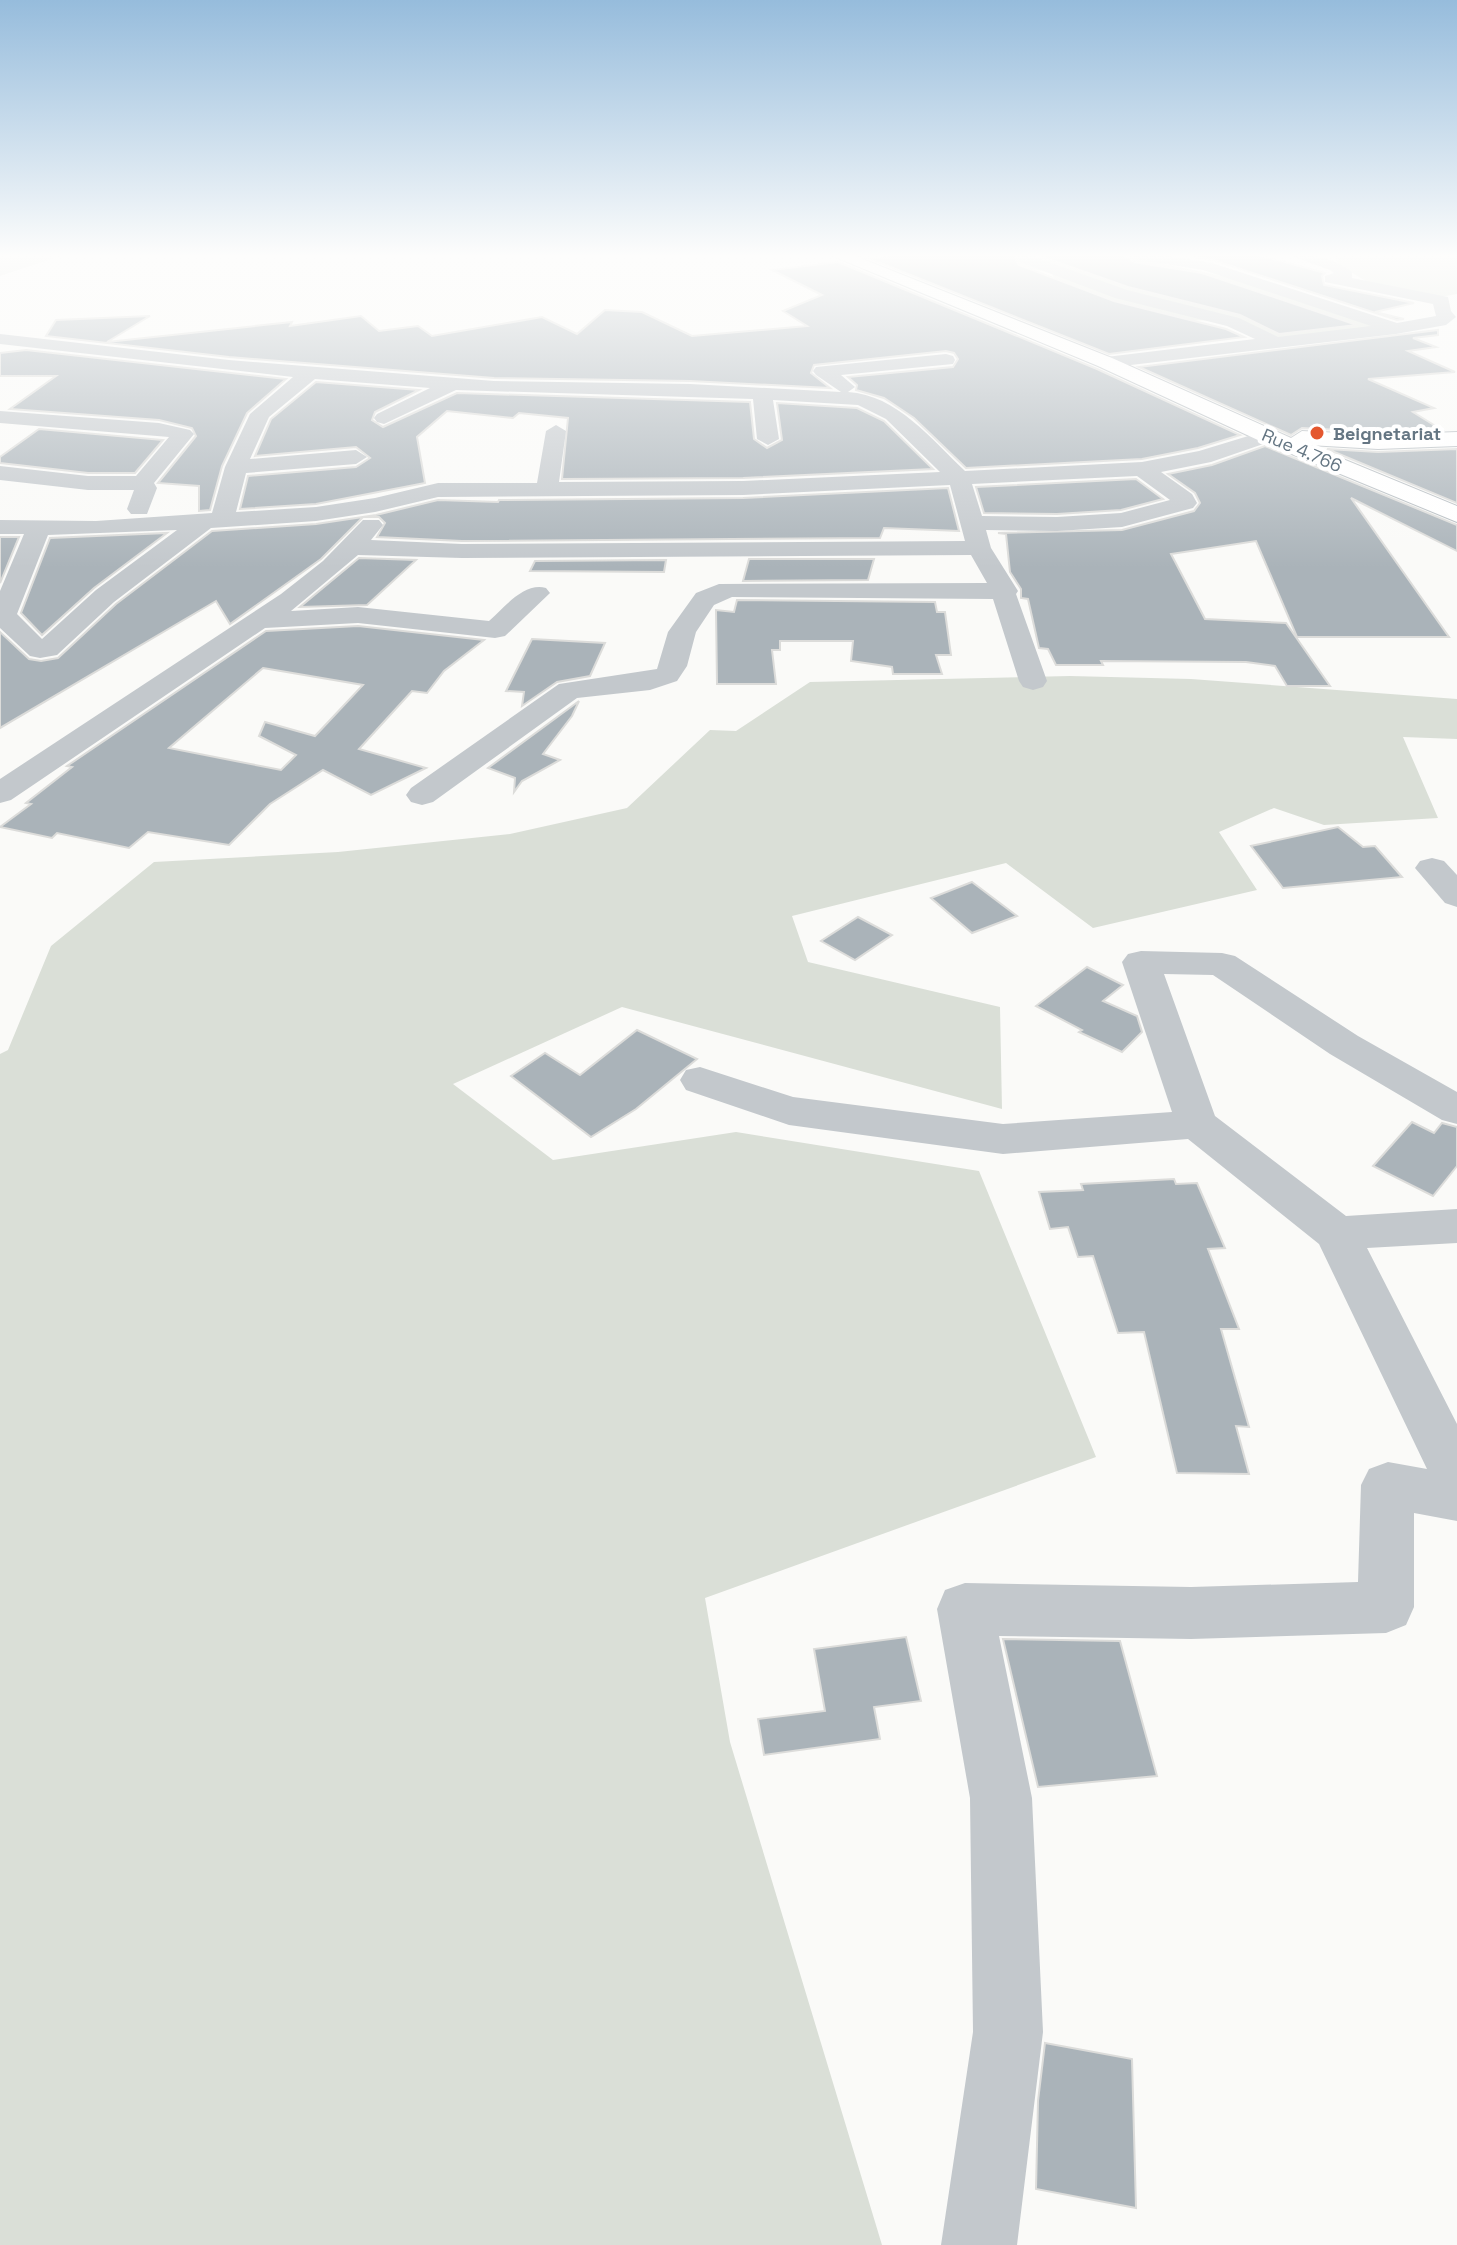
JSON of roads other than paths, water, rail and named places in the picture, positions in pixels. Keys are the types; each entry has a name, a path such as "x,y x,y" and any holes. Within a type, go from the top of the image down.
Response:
{"street":[{"path":"180,359 310,373 550,390 690,390 862,399"},
{"name":"Rue 4.766","path":"1097,359 1268,436 1457,515"},
{"path":"1105,362 1133,359"},
{"path":"422,795 569,690 650,681 667,675 673,666 682,632 705,599 714,593 728,589 1005,591 976,535 959,478 893,415 862,399 823,371 946,360"},
{"path":"40,526 3,615 21,636 40,650 47,649 105,596 212,522 260,414 310,373"},
{"path":"384,418 455,383"},
{"path":"762,394 768,439"},
{"path":"0,417 159,429 183,434 142,483"},
{"path":"547,490 556,431"},
{"path":"0,527 133,526 316,514 390,502 438,490 743,488 1142,469 1203,457 1268,436 1378,442 1457,439"},
{"path":"236,467 356,457"},
{"path":"353,547 462,551 976,535 1057,524 1122,520 1185,503 1142,469"},
{"path":"1,475 88,483 142,483"},
{"path":"133,526 146,488 142,483"},
{"path":"0,793 199,658 305,591 353,547 390,502"},
{"path":"263,620 358,615 495,630 537,593"},
{"path":"1006,599 1033,681"},
{"path":"1457,863 1432,868 1457,896"},
{"path":"1457,1110 1344,1045 1222,964 1141,962 1197,1124 1337,1233 1457,1477"},
{"path":"700,1080 789,1111 1003,1139 1197,1124"},
{"path":"1337,1233 1457,1226"},
{"path":"979,2245 1008,2032 1001,1798 965,1609 1191,1613 1386,1607 1388,1485 1457,1498"}],"place":[{"name":"Beignetariat","path":"1317,433"}]}
